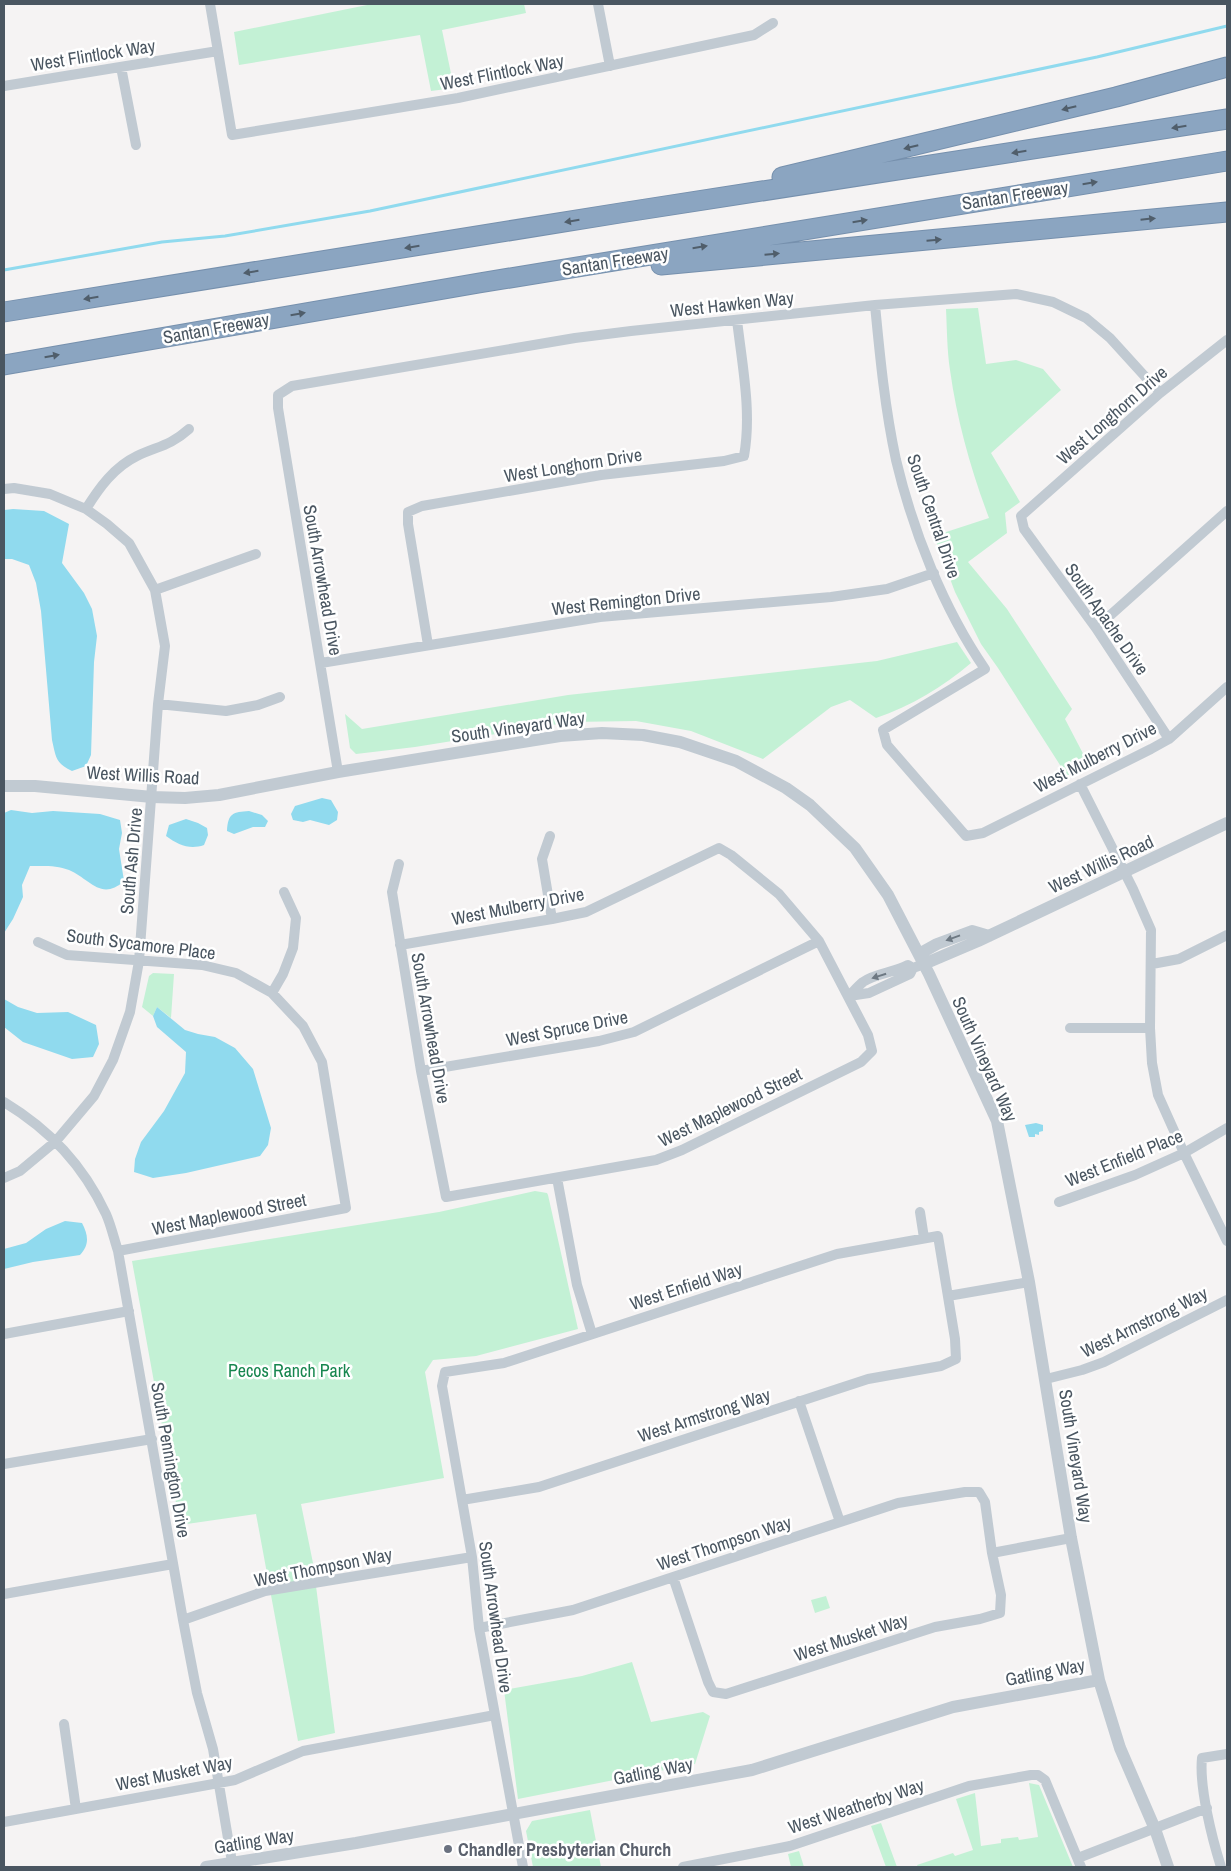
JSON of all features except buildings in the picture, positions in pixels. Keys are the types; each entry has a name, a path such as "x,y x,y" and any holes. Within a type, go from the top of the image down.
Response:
{"highway":[{"path":"620,213 858,160 1227,67"},
{"path":"4,312 620,213 1227,120"},
{"name":"Santan Freeway","path":"4,365 479,283 1227,160"},
{"path":"479,283 1227,212"}],"street":[{"path":"210,4 218,51"},
{"path":"598,4 610,66"},
{"name":"West Flintlock Way","path":"4,86 218,51 232,136 458,98 754,35 773,23"},
{"path":"121,67 136,145"},
{"name":"West Hawken Way","path":"278,395 292,386 575,338 875,305 1016,294 1054,302 1086,318 1110,338 1160,393"},
{"name":"South Central Drive","path":"875,305 880,357 896,458 904,491 934,573 961,630 985,669 883,730 888,746 966,836"},
{"name":"West Longhorn Drive","path":"428,645 408,524 408,512 422,506 601,475 724,461 744,456 746,398 737,320"},
{"name":"West Longhorn Drive","path":"1021,516 1160,393 1227,340"},
{"name":"South Arrowhead Drive","path":"278,395 278,408 338,772"},
{"path":"86,509 100,487 118,469 136,456 176,441 189,430"},
{"name":"South Ash Drive","path":"4,488 50,494 86,509 107,524 128,543 155,590 165,646 158,704 139,961 130,1012 113,1060 94,1096 56,1141 20,1171 4,1178"},
{"path":"1096,628 1227,511"},
{"name":"South Apache Drive","path":"1021,516 1024,529 1096,628 1169,738"},
{"path":"155,590 256,554"},
{"name":"West Remington Drive","path":"321,663 600,617 831,597 887,589 934,573"},
{"name":"West Mulberry Drive","path":"966,836 983,833 1169,738 1227,687"},
{"path":"158,704 226,710 258,706 280,697"},
{"name":"South Vineyard Way","path":"338,772 560,736 602,733 643,735 680,742 736,761 758,772 810,805 855,848 888,895 997,1121 1029,1282 1071,1538 1099,1680 1120,1748 1168,1867"},
{"name":"West Willis Road","path":"4,786 35,786 152,797 185,798 219,795 338,772"},
{"path":"1080,784 1151,930 1150,1028 1152,1063 1158,1094 1184,1153 1227,1241"},
{"name":"West Willis Road","path":"849,996 870,993 910,974 937,944 972,931 989,936 1227,823"},
{"path":"550,836 542,859 552,919"},
{"name":"West Mulberry Drive","path":"400,945 586,912 719,848 731,855 779,894 819,940"},
{"name":"South Arrowhead Drive","path":"399,864 392,892 421,1071 446,1197"},
{"path":"272,993 283,974 293,948 296,918 284,892"},
{"path":"1152,964 1179,959 1227,936"},
{"path":"819,940 849,996"},
{"name":"West Spruce Drive","path":"421,1071 599,1041 634,1032 819,940"},
{"name":"South Sycamore Place","path":"38,942 67,954 202,965 236,973 272,993 303,1026 322,1062 346,1208"},
{"name":"West Maplewood Street","path":"446,1197 656,1160 682,1150 862,1062 872,1051 868,1035 849,996"},
{"path":"1070,1028 1150,1028"},
{"name":"South Pennington Drive","path":"4,1102 56,1141 78,1166 106,1216 118,1251 183,1620 197,1693 212,1750 232,1862"},
{"name":"West Enfield Place","path":"1059,1202 1135,1175 1184,1153 1227,1128"},
{"path":"557,1178 577,1285 592,1334"},
{"name":"West Maplewood Street","path":"118,1251 346,1208"},
{"path":"920,1212 924,1238"},
{"name":"West Enfield Way","path":"445,1372 504,1363 837,1254 924,1238 938,1236 948,1296"},
{"path":"948,1296 1029,1282"},
{"name":"West Armstrong Way","path":"462,1500 539,1487 868,1379 941,1366 956,1359 948,1296"},
{"name":"West Armstrong Way","path":"1046,1379 1104,1362 1227,1300"},
{"path":"4,1334 129,1311"},
{"name":"South Arrowhead Drive","path":"445,1372 442,1386 472,1557 479,1628 522,1867"},
{"path":"800,1401 840,1522"},
{"path":"4,1464 152,1439"},
{"name":"West Thompson Way","path":"479,1628 574,1610 898,1503 965,1492 979,1492 985,1502 992,1553"},
{"path":"992,1553 1071,1538"},
{"name":"West Musket Way","path":"673,1577 708,1682 713,1692 726,1694 934,1627 980,1619 1000,1613 1001,1595 992,1553"},
{"name":"West Thompson Way","path":"183,1620 265,1590 472,1557"},
{"path":"4,1594 173,1564"},
{"name":"Gatling Way","path":"206,1867 356,1843 752,1770 953,1707 1099,1680"},
{"name":"West Musket Way","path":"4,1822 235,1780 303,1751 494,1716"},
{"path":"64,1724 76,1809"},
{"path":"1221,1867 1213,1842 1201,1771 1202,1758 1227,1754"},
{"name":"West Weatherby Way","path":"683,1867 790,1846 969,1786 1031,1775 1038,1775 1045,1780 1080,1862"},
{"path":"1080,1862 1207,1808"}],"green space":[{"path":"372,4 524,4 526,13 442,30 454,88 431,91 420,35 239,65 234,32"},
{"path":"978,308 986,364 1016,360 1043,369 1061,390 991,453 1020,502 1005,513 1007,533 968,562 1007,609 1072,709 1065,719 1089,765 1067,776 981,644 955,592 934,536 989,518 976,482 961,427 953,389 947,339 946,309"},
{"path":"957,642 971,663 926,695 902,708 876,718 850,700 831,707 763,759 691,731 636,721 571,722 415,747 356,754 350,748 345,714 362,729 568,695 877,661"},
{"path":"153,973 174,974 171,1018 157,1007 153,1016 142,1007 149,976"},
{"name":"Pecos Ranch Park","path":"535,1191 547,1193 548,1195 578,1329 476,1356 433,1360 425,1372 444,1478 301,1504 313,1563 335,1733 298,1741 256,1514 180,1525 132,1261 439,1212"},
{"path":"826,1596 830,1608 815,1613 811,1600"},
{"path":"632,1662 651,1722 703,1712 710,1716 695,1764 518,1799 504,1690 582,1676"},
{"path":"1029,1783 1039,1785 1073,1867 918,1867 917,1865 953,1853 955,1856 973,1850 956,1799 975,1793 981,1846 1001,1843 1001,1839 1018,1837 1019,1840 1038,1837"},
{"path":"590,1810 601,1867 533,1867 526,1831 532,1821"},
{"path":"881,1823 897,1867 886,1867 871,1826"},
{"path":"799,1851 804,1867 791,1867 788,1854"}],"water":[{"path":"4,510 44,511 69,524 62,563 84,593 92,609 97,636 94,662 91,755 86,766 72,771 59,762 54,751 41,611 36,583 29,565 12,559 4,559"},
{"path":"322,798 331,800 338,812 337,820 329,825 310,820 303,822 293,820 291,814 295,806"},
{"path":"11,810 32,813 53,811 100,814 120,820 122,833 119,849 124,881 116,887 102,889 64,868 30,866 22,885 23,897 4,933 4,813"},
{"path":"249,811 262,815 268,821 265,827 253,827 234,834 227,831 232,815"},
{"path":"186,819 207,828 208,835 204,845 184,846 166,836 169,825"},
{"path":"4,999 18,1007 37,1013 68,1012 96,1025 99,1044 93,1057 72,1059 23,1042 4,1027"},
{"path":"157,1007 185,1030 215,1037 235,1048 253,1069 271,1128 268,1145 260,1156 186,1173 153,1178 134,1172 135,1159 141,1142 164,1111 185,1073 186,1052 157,1027 153,1016"},
{"path":"1036,1123 1043,1125 1043,1131 1039,1132 1039,1135 1035,1134 1035,1137 1029,1137 1025,1125"},
{"path":"65,1221 82,1223 84,1227 87,1243 80,1255 33,1262 4,1269 4,1249 26,1243 46,1229"}],"waterway":[{"path":"4,270 162,242 225,236 370,211 1097,57 1227,26"}],"place":[{"name":"Chandler Presbyterian Church","path":"448,1849"}]}
